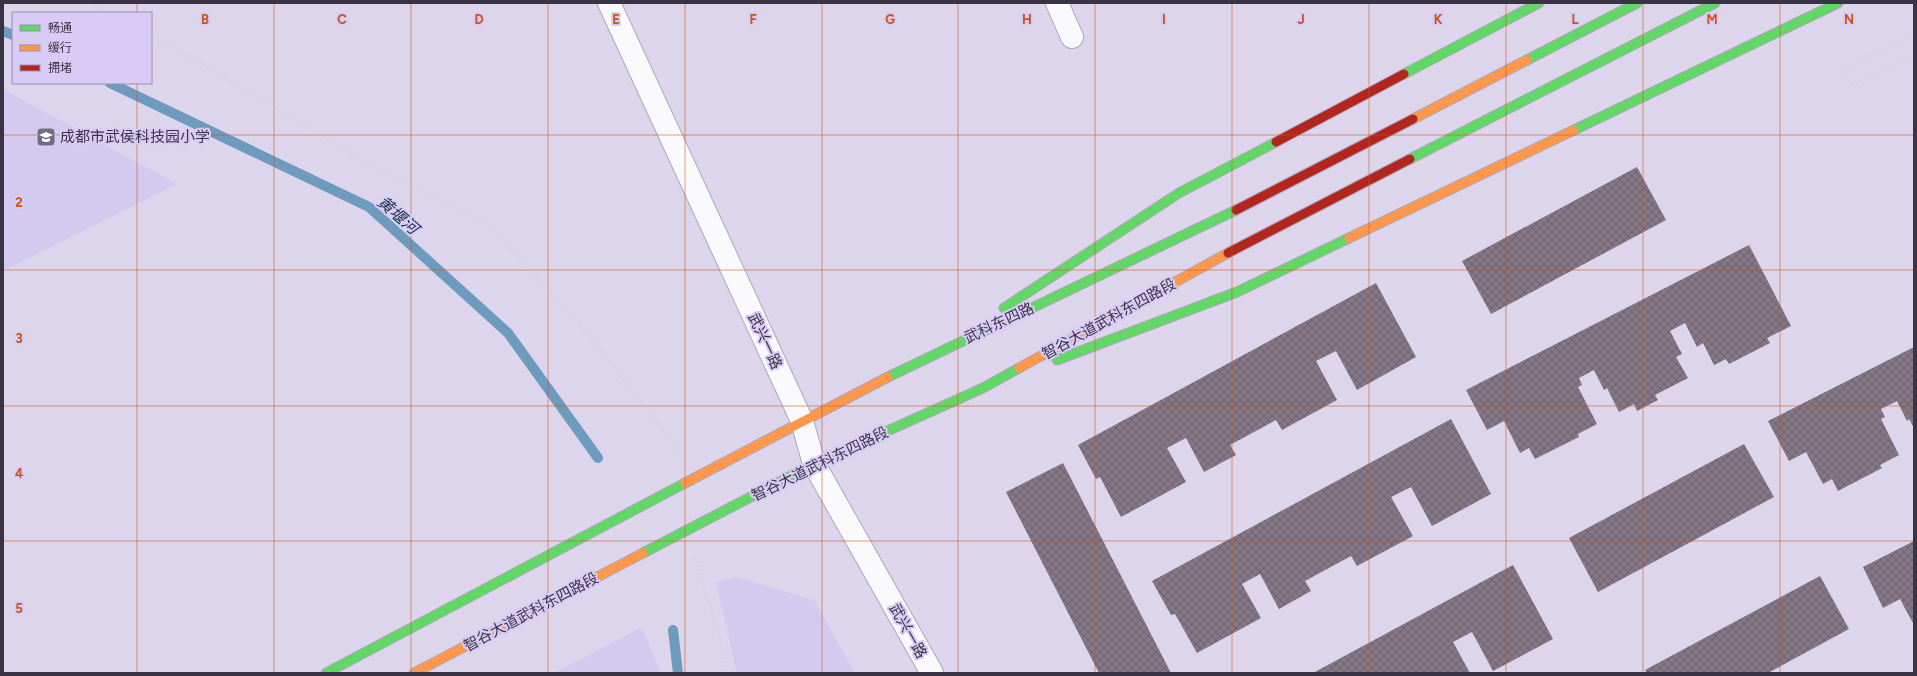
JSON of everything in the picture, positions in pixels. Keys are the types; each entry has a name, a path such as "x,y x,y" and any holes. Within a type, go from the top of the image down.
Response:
{"main road":[{"path":"938,352 1179,193 1539,3"},
{"name":"武科东四路","path":"802,421 938,352 1199,229 1637,3"},
{"name":"智谷大道武科东四路段","path":"414,673 814,464 983,388 1224,255 1715,3"},
{"path":"983,388 1237,292 1838,3"},
{"path":"326,673 802,421"}],"street":[{"name":"武兴一路","path":"609,3 802,421 814,464 932,673"},
{"path":"1057,3 1072,37"}],"path":[{"path":"91,3 107,12"},
{"path":"1914,34 1843,69 1851,86 1914,54"},
{"path":"152,37 208,67 378,170 488,223 590,337 698,476"},
{"path":"687,531 720,638 725,673"}],"shaded area":[{"name":"成都市武侯科技园小学","path":"3,89 177,184 3,271"},
{"path":"736,577 814,600 855,673 737,673 716,582"},
{"path":"642,627 660,673 554,673"}],"building":[{"path":"1637,167 1666,220 1491,314 1462,261"},
{"path":"1749,245 1791,326 1767,338 1770,343 1729,364 1726,359 1714,365 1703,343 1697,347 1685,323 1670,331 1682,354 1676,357 1688,378 1655,395 1658,400 1637,411 1634,404 1619,412 1607,388 1604,390 1594,370 1579,378 1582,385 1578,387 1597,424 1578,434 1579,437 1535,459 1529,448 1520,453 1504,421 1487,430 1466,390"},
{"path":"1376,283 1416,357 1357,390 1336,351 1316,361 1337,400 1282,430 1276,420 1230,445 1236,455 1204,472 1186,438 1167,448 1186,482 1121,517 1100,477 1096,479 1078,445"},
{"path":"1914,347 1914,428 1909,419 1907,421 1897,401 1881,409 1885,417 1881,419 1899,455 1880,465 1882,468 1838,491 1832,479 1823,484 1806,452 1789,461 1768,421"},
{"path":"1451,419 1491,494 1432,526 1411,487 1391,497 1413,536 1357,566 1351,556 1305,581 1311,591 1279,609 1260,574 1242,584 1261,618 1197,653 1175,614 1171,615 1152,581"},
{"path":"1744,444 1774,497 1598,592 1569,538"},
{"path":"1063,463 1171,673 1099,673 1006,492"},
{"path":"1914,541 1914,625 1900,599 1883,608 1863,567"},
{"path":"1513,565 1553,639 1493,671 1472,632 1453,642 1470,673 1313,673"},
{"path":"1820,576 1849,629 1768,673 1647,673 1645,670"}],"waterway":[{"name":"黄堰河","path":"3,31 12,35"},
{"name":"黄堰河","path":"112,84 369,207 508,333 598,458"},
{"name":"黄堰河","path":"673,630 678,673"}],"traffic: fast":[{"path":"1404,74 1539,3"},
{"path":"1527,60 1637,3"},
{"path":"1410,159 1715,3"},
{"path":"1574,130 1838,3"},
{"path":"1004,308 1179,193 1276,142"},
{"path":"888,377 1236,210"},
{"path":"1057,360 1237,292 1349,238"},
{"path":"643,553 814,464 983,388 1019,368"},
{"path":"326,673 685,483"}],"traffic: slow":[{"path":"1413,119 1527,60"},
{"path":"1349,238 1574,130"},
{"path":"1019,368 1228,253"},
{"path":"685,483 888,377"},
{"path":"414,673 643,553"}],"traffic: jam":[{"path":"1276,142 1404,74"},
{"path":"1236,210 1413,119"},
{"path":"1228,253 1410,159"}],"place":[{"name":"成都市武侯科技园小学","path":"46,137"}]}
